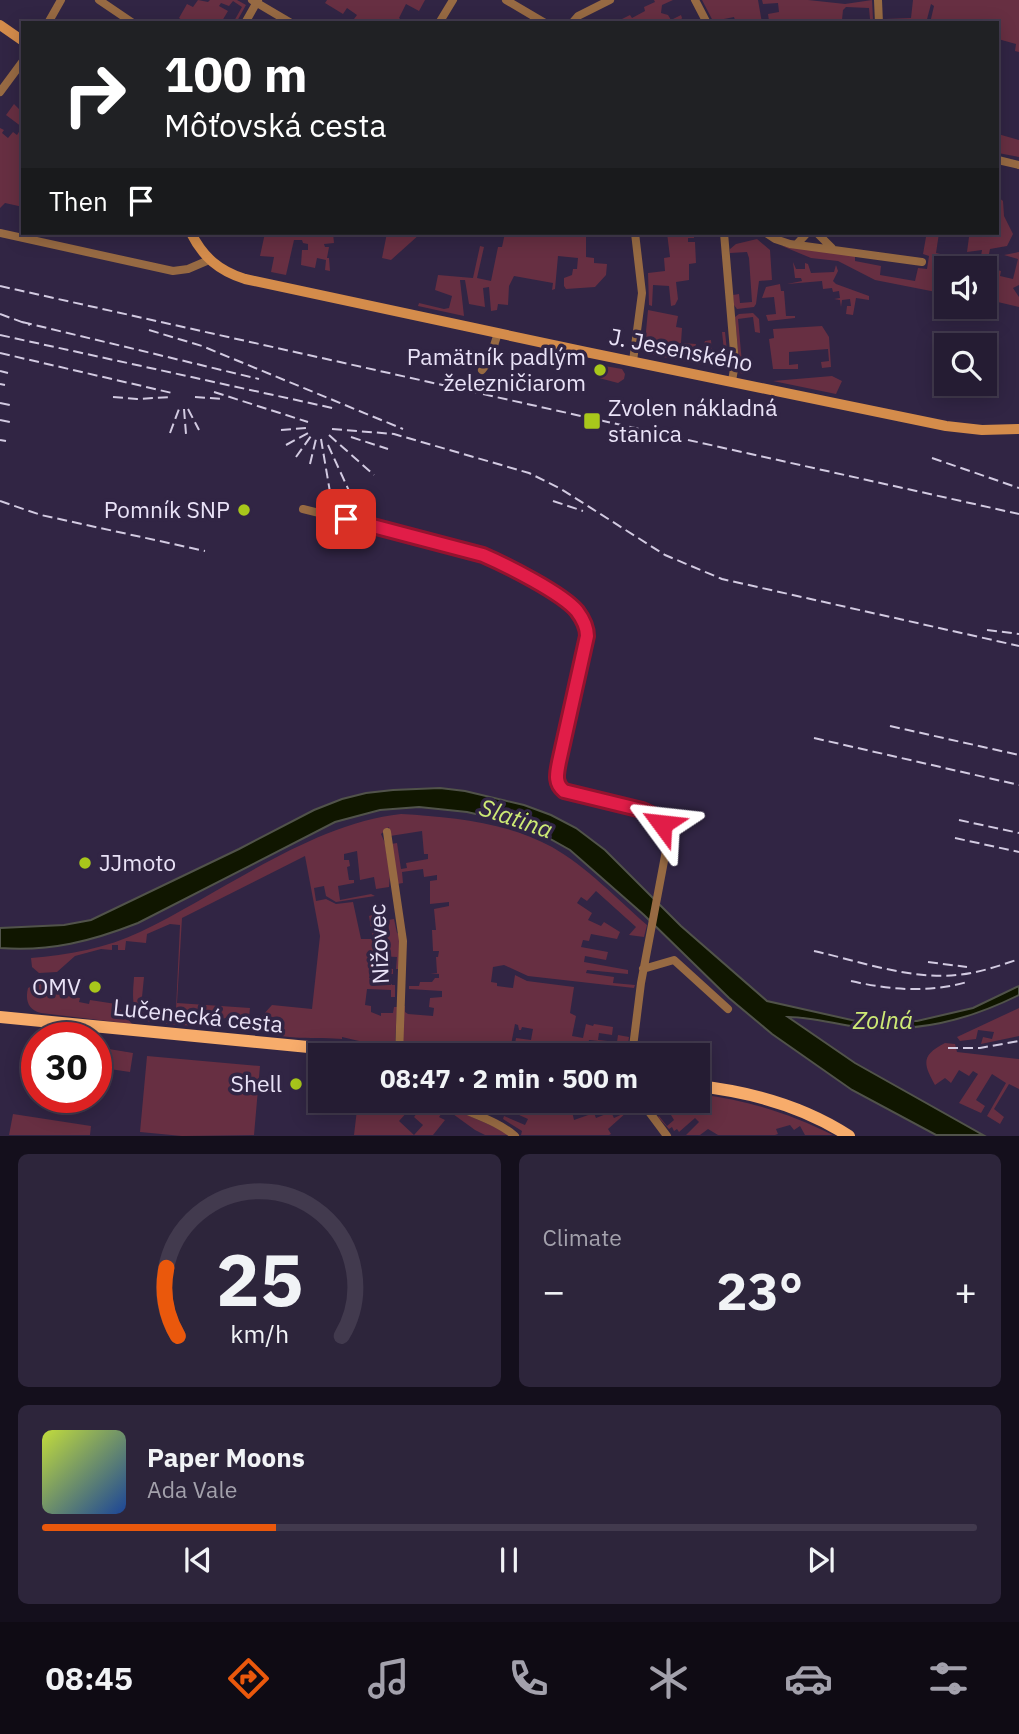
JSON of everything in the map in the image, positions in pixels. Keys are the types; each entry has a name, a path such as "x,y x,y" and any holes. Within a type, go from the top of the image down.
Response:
{"main road":[{"name":"Lučenecká cesta","path":"0,1017 308,1047"},
{"path":"710,1088 779,1102 812,1115 849,1136"}],"street":[{"path":"49,21 61,0"},
{"path":"99,0 130,21"},
{"path":"440,21 453,0"},
{"path":"506,0 542,21"},
{"path":"574,21 578,16 610,0"},
{"path":"695,0 706,21"},
{"path":"878,0 878,21"},
{"path":"246,21 256,1 289,21"},
{"path":"0,24 21,40"},
{"path":"0,92 21,64"},
{"path":"999,160 1019,165"},
{"path":"0,233 173,271 188,270 209,260"},
{"name":"J. Jesenského","path":"192,235 209,260 222,270 245,279 946,426 993,431 1019,429"},
{"path":"633,361 642,292 635,235"},
{"path":"724,235 735,363 732,381"},
{"path":"770,235 781,241 797,244 922,262"},
{"path":"797,244 805,235"},
{"path":"819,235 833,248"},
{"path":"482,370 489,361 498,333"},
{"path":"303,509 483,555 543,588 578,612 586,626 586,640 559,762 557,783 564,791 642,810 658,820 666,830 668,840 643,969 634,1043"},
{"name":"Nižovec","path":"387,832 402,941 399,1043"},
{"path":"643,969 674,960 728,1009"},
{"path":"471,1113 499,1124 515,1136"},
{"path":"650,1113 667,1136"}],"shaded area":[{"path":"198,0 237,0 246,5 237,21 234,21 242,7 233,1 229,6 221,3 219,6 228,11 222,21 183,21 179,18 187,4 193,7"},
{"path":"327,0 425,0 419,11 406,4 399,18 403,21 352,21 357,15 347,8 343,14 325,3"},
{"path":"654,0 673,0 662,5 661,13 668,15 671,20 681,15 680,21 618,21 630,15 632,18 645,11 644,7 655,2"},
{"path":"702,0 758,0 762,21 735,21 734,17 713,21"},
{"path":"762,0 808,0 845,4 872,0 873,19 870,19 869,8 846,7 842,20 845,21 769,21 768,14 779,12 778,3 763,4"},
{"path":"913,0 1019,0 1019,52 1015,51 1016,44 999,39 999,21 930,21 934,6 931,4 927,21 885,21 911,18"},
{"path":"14,104 21,111 21,126 6,115"},
{"path":"0,128 8,138 13,132 17,135 21,129 21,207 5,203 0,208"},
{"path":"999,134 1019,140 1019,157 999,153"},
{"path":"999,198 1003,201 1004,216 1013,234 1007,246 990,249 989,254 993,256 981,256 982,250 967,252 969,237 954,235 999,235"},
{"path":"265,235 333,235 334,243 324,244 329,247 327,258 330,271 325,270 326,260 317,258 315,268 301,265 302,250 308,250 308,244 302,240 294,240 286,275 271,272 274,257 260,256"},
{"path":"387,235 419,235 391,260 382,258"},
{"path":"505,235 586,235 586,257 594,258 594,263 607,264 606,275 595,287 566,289 564,278 572,275 573,269 577,269 578,258 558,256 555,289 552,290 553,283 514,276 509,286 508,305 498,304 497,310 491,311 489,287 483,288 485,307 469,304 465,280 460,280 464,316 418,306 419,303 449,308 452,296 435,290 438,275 473,278 480,246 484,247 477,278 491,281 498,247 502,247"},
{"path":"667,235 694,235 694,238 688,238 688,242 695,242 696,263 689,264 689,280 676,282 678,299 675,305 671,306 669,286 653,285 652,306 649,305 648,273 665,271 664,258 670,257"},
{"path":"912,235 939,235 936,253 945,255 934,256 934,292 875,280 838,261 811,258 782,246 855,256 855,261 881,266 880,275 915,281 918,268 927,269 929,256 923,254 926,237"},
{"path":"757,239 770,250 772,280 759,281 754,307 737,309 733,295 739,294 740,303 752,302 749,258 747,252 730,253 730,249 736,244"},
{"path":"1019,252 1019,285 1013,288 1019,297 1019,307 997,302 997,270 1001,271 1000,276 1013,279 1018,259 1004,255"},
{"path":"793,262 796,269 805,269 805,263 808,264 811,273 834,272 836,265 838,271 833,281 869,296 869,300 856,298 853,315 846,314 847,306 851,306 850,299 842,300 841,307 840,300 834,299 840,298 839,291 833,292 832,288 823,289 822,281 787,284 802,281 801,278 795,278"},
{"path":"780,284 781,291 784,291 786,316 795,318 768,321 766,315 776,314 774,297 762,298 766,287"},
{"path":"648,310 678,316 676,327 682,328 681,343 696,344 692,363 644,353"},
{"path":"753,313 759,319 760,333 755,332 753,317 738,319 743,374 740,373 735,317"},
{"path":"822,326 829,337 831,367 822,368 821,362 829,361 828,349 789,352 789,365 798,364 798,369 773,369 769,339 774,338 773,329"},
{"path":"722,332 725,332 728,361 726,366 719,368 697,364 705,341 711,340 712,353 724,351"},
{"path":"599,365 622,369 624,379 618,383 599,378 596,370"},
{"path":"832,376 842,381 836,394 773,381"},
{"path":"401,814 497,826 552,847 601,883 647,925 644,937 629,935 636,927 596,891 587,901 581,897 577,903 592,913 588,920 601,926 604,922 620,932 617,939 591,934 589,941 583,940 581,947 608,952 606,960 585,956 584,962 628,970 628,974 587,970 586,973 614,977 613,983 635,985 634,988 528,976 504,965 493,967 491,982 497,983 497,986 513,988 515,975 527,981 574,987 570,1013 576,1016 572,1036 583,1038 586,1024 594,1024 613,1027 612,1035 599,1033 598,1040 617,1042 618,1035 629,1037 628,1043 589,1040 589,1043 515,1043 516,1038 531,1040 533,1029 522,1027 519,1030 515,1024 511,1043 401,1043 403,1006 408,1014 433,1016 434,1008 429,1007 430,998 442,997 442,991 409,989 409,986 419,986 420,982 432,982 439,978 439,974 430,973 437,973 436,957 439,951 433,951 432,930 436,930 434,909 449,906 449,902 430,904 430,881 437,880 437,875 424,877 423,869 402,872 403,883 397,884 391,844 397,843 401,869 407,868 406,863 428,859 428,854 424,854 422,831 390,836 389,827 381,834 390,875 389,887 376,889 374,877 360,880 357,851 344,854 344,860 349,860 349,880 354,880 354,883 338,886 340,900 371,894 375,896 336,902 326,896 324,886 314,888 316,901 326,899 336,904 353,902 361,939 373,939 369,916 372,915 375,932 389,930 388,920 394,919 399,934 399,969 396,969 397,957 376,956 376,962 386,963 385,968 393,969 393,974 370,972 369,978 392,980 395,997 391,997 391,990 367,989 365,1005 371,1006 371,1012 381,1016 381,1013 393,1013 394,1007 397,1007 395,1043 342,1037 287,1037 262,1028 262,1016 272,1005 312,1009 320,936 305,856 182,918 177,1003 250,1008 249,1017 228,1017 195,1026 167,1024 158,1018 154,1008 176,1009 180,925 170,924 147,934 146,943 126,941 125,950 118,950 118,945 112,945 112,950 101,949 75,956 57,972 39,973 32,967 31,958 87,950 140,932 300,845 368,820"},
{"path":"134,977 144,977 141,1007 146,1008 150,1022 138,1015 135,1009"},
{"path":"59,981 60,995 80,998 79,1002 89,1004 90,1000 116,1004 132,1024 41,1013 30,1007 27,1000 28,988 36,984"},
{"path":"1019,1008 1019,1036 981,1044 983,1037 992,1039 994,1032 978,1030 976,1039 960,1041 957,1037"},
{"path":"945,1043 955,1044 957,1052 1019,1059 1019,1089 1009,1084 994,1109 1004,1117 1000,1124 987,1116 1006,1083 992,1074 976,1100 985,1106 981,1113 959,1103 978,1074 973,1071 969,1076 959,1070 951,1083 945,1078 935,1085 926,1061 937,1047"},
{"path":"112,1050 133,1053 130,1072 112,1069"},
{"path":"147,1056 260,1066 254,1135 182,1136 140,1132"},
{"path":"710,1096 767,1108 833,1135 805,1135 800,1126 794,1130 790,1125 776,1129 778,1134 775,1135 718,1135 708,1129 700,1135 686,1135 699,1122 695,1118 679,1132 677,1129 674,1131 672,1127 669,1129 658,1117 667,1126 674,1120 671,1115 710,1113"},
{"path":"357,1113 406,1113 399,1121 414,1135 354,1135"},
{"path":"417,1113 442,1113 439,1117 445,1120 433,1135 414,1135 423,1125 414,1117"},
{"path":"452,1113 463,1113 510,1135 485,1135"},
{"path":"514,1113 572,1113 574,1120 594,1113 596,1118 612,1113 614,1118 626,1113 608,1129 611,1134 609,1135 521,1135 522,1131 503,1119 504,1116 525,1125 528,1119"},
{"path":"13,1114 91,1126 90,1135 9,1135"}],"water":[{"path":"440,788 524,805 576,828 605,850 681,926 767,1001 856,1021 917,1021 973,1008 1019,986 1019,995 980,1012 921,1026 858,1027 788,1017 855,1063 983,1135 936,1135 852,1090 772,1034 729,998 644,915 570,850 543,835 507,821 467,812 419,807 380,810 335,822 138,923 71,944 0,948 0,928 64,925 91,920 314,810 342,799 366,793"}],"railway":[{"path":"0,286 1019,514"},
{"path":"0,314 30,325"},
{"path":"22,322 259,379"},
{"path":"149,330 202,346 403,429"},
{"path":"0,335 337,409"},
{"path":"0,353 172,393"},
{"path":"0,371 8,373"},
{"path":"0,384 5,385"},
{"path":"214,392 308,422"},
{"path":"113,397 171,397"},
{"path":"195,397 224,399"},
{"path":"0,403 14,406"},
{"path":"170,433 179,409"},
{"path":"184,409 186,434"},
{"path":"188,409 199,430"},
{"path":"0,420 10,422"},
{"path":"281,430 307,428"},
{"path":"332,429 394,434 529,473 561,489 665,555 722,579 1019,646"},
{"path":"286,445 308,433"},
{"path":"329,435 374,475"},
{"path":"296,457 311,436"},
{"path":"351,437 388,449"},
{"path":"310,464 316,439"},
{"path":"321,439 331,498"},
{"path":"0,440 6,441"},
{"path":"328,445 350,493"},
{"path":"932,458 1019,488"},
{"path":"0,501 41,515 205,551"},
{"path":"553,501 583,511"},
{"path":"987,630 1019,634"},
{"path":"890,726 1019,755"},
{"path":"814,738 1019,785"},
{"path":"959,820 1019,833"},
{"path":"955,838 1019,852"},
{"path":"814,951 903,972 939,976 973,973 1019,959"},
{"path":"928,962 967,967"},
{"path":"851,981 909,989 938,988 967,982"},
{"path":"948,1048 980,1048 1019,1041"}],"place":[{"name":"Pamätník padlým železničiarom","path":"600,370"},
{"name":"Zvolen nákladná stanica","path":"592,421"},
{"name":"Pomník SNP","path":"244,510"},
{"name":"JJmoto","path":"85,863"},
{"name":"OMV","path":"95,987"},
{"name":"Shell","path":"296,1084"}],"route":[{"path":"346,519 483,555 573,607 584,623 587,636 559,762 557,783 564,791 642,810 653,815 662,824"}],"water label":[{"name":"Slatina","path":"516,819"},
{"name":"Zolná","path":"883,1021"}]}
